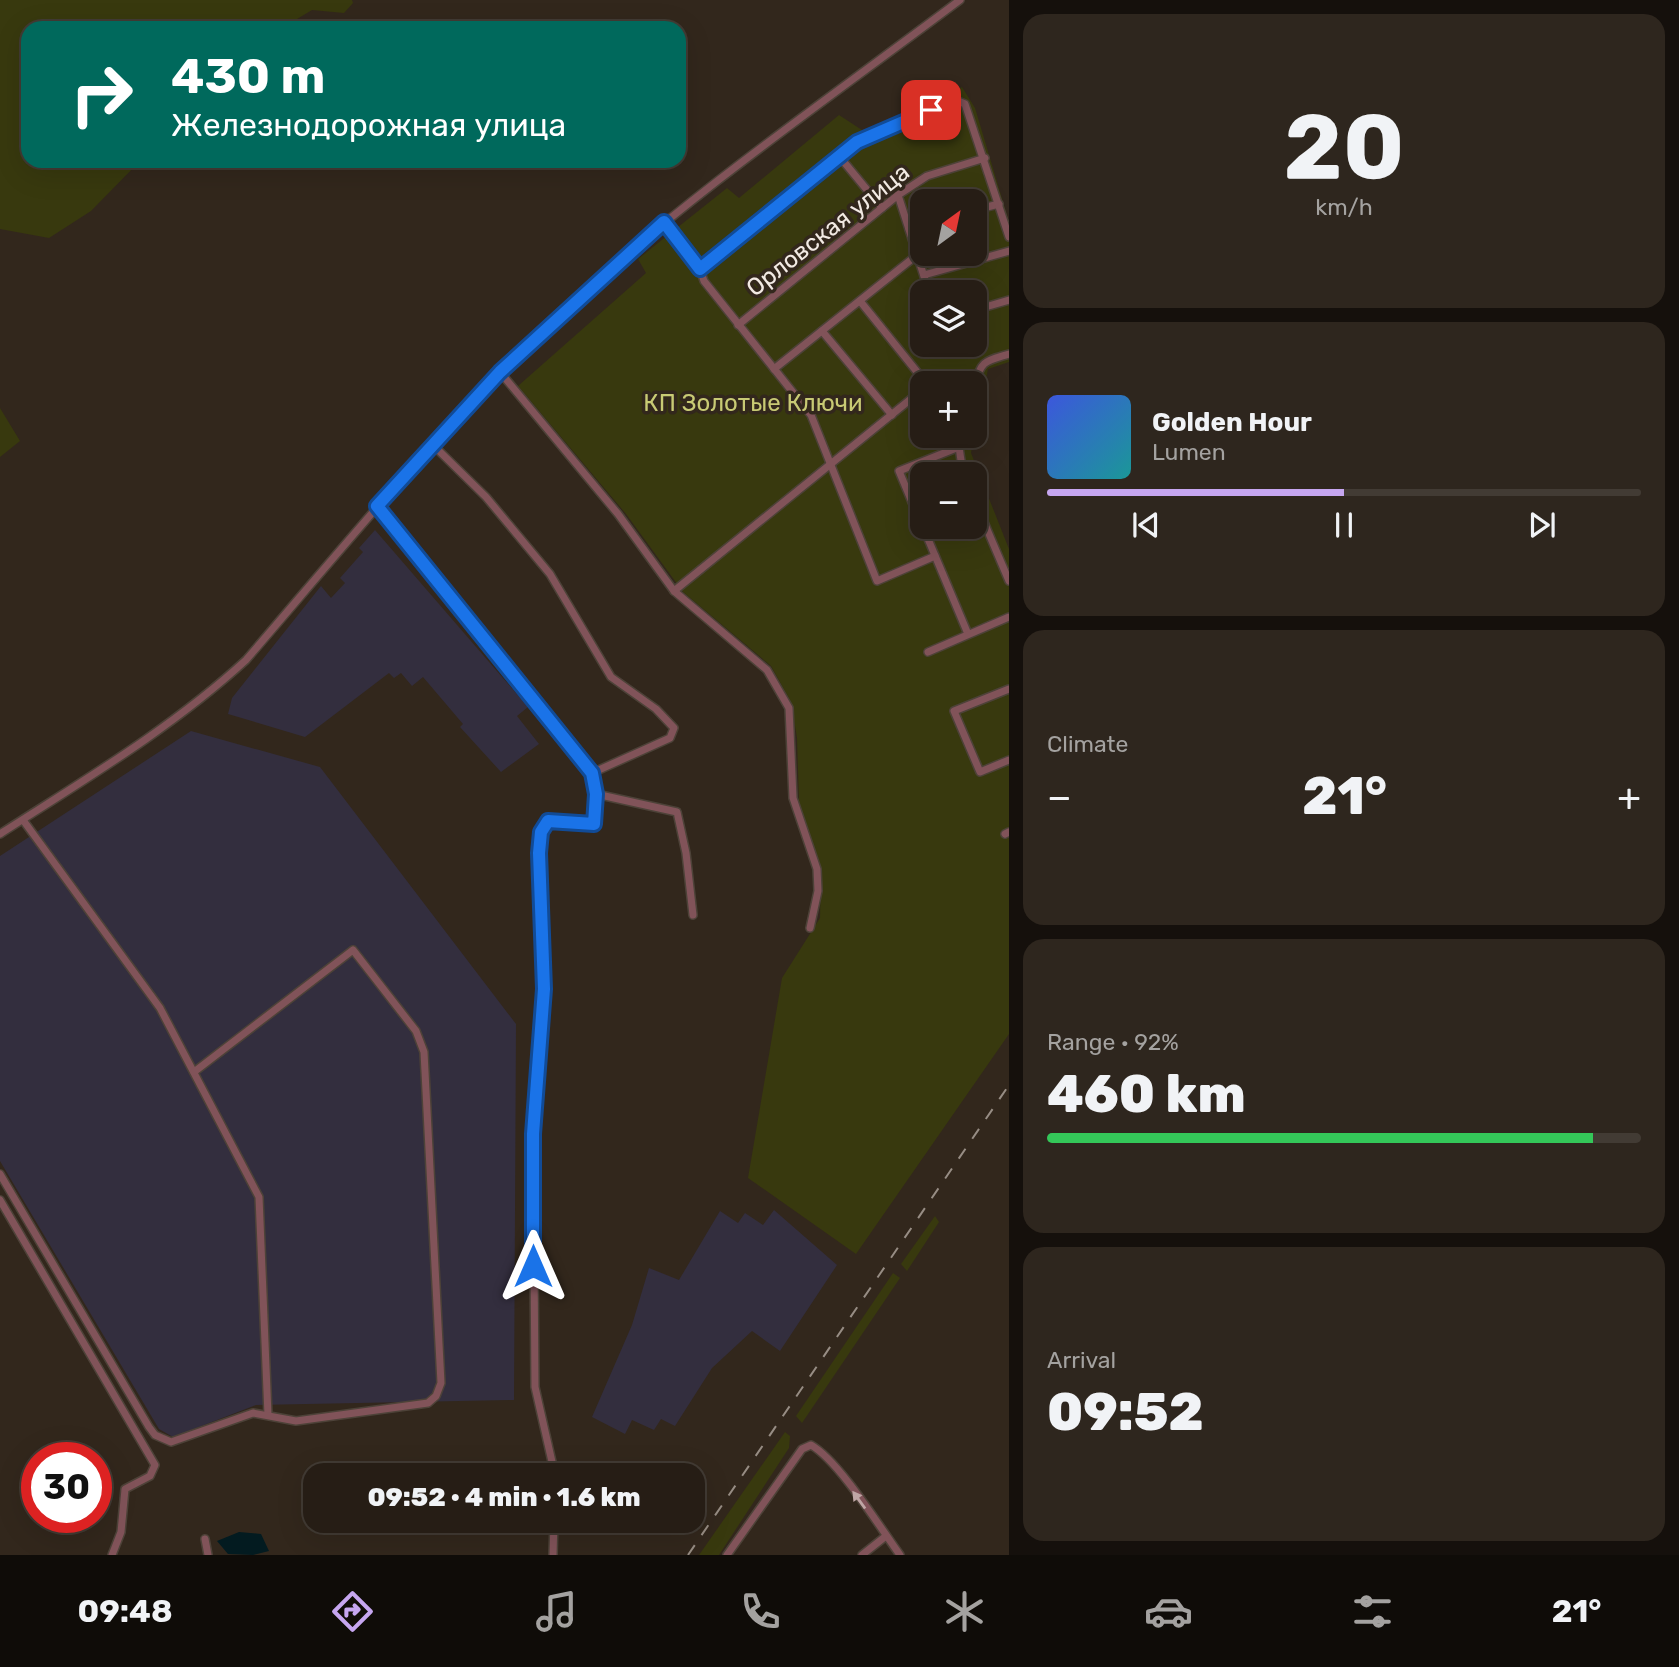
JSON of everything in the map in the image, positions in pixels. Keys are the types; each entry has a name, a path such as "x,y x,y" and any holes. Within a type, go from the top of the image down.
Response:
{"street":[{"path":"0,834 217,686 246,660 377,506 500,372 664,222 765,141 960,0"},
{"path":"700,269 857,142 956,100 965,104 1009,237"},
{"path":"839,156 882,208"},
{"name":"Орловская улица","path":"738,326 898,195 927,176 985,158"},
{"path":"898,195 910,232"},
{"path":"987,207 999,204"},
{"path":"664,222 738,326 811,415 877,581 935,556"},
{"path":"924,275 1009,251"},
{"path":"774,369 910,261"},
{"path":"921,266 925,280"},
{"path":"860,300 916,371"},
{"path":"987,306 1009,300"},
{"path":"822,331 892,415"},
{"path":"978,371 987,360 1009,354"},
{"path":"500,372 618,513 674,592 767,670 789,708 793,737 793,798 817,870 818,891 810,928"},
{"path":"674,592 818,472 832,464 910,400"},
{"path":"432,444 486,497 550,574 611,677 656,709 674,728 670,738 592,773"},
{"path":"922,462 956,448"},
{"path":"910,467 899,471 910,497"},
{"path":"377,506 592,773 596,794 594,824 548,821 541,832 539,853 544,989 533,1134 534,1347 535,1387 552,1463"},
{"path":"987,529 1009,581"},
{"path":"928,539 968,634"},
{"path":"928,652 1009,617"},
{"path":"1009,689 954,711 980,772 1009,760"},
{"path":"596,794 677,813 686,853 693,915"},
{"path":"23,820 160,1008 259,1197 268,1415"},
{"path":"0,1174 155,1435 163,1440 181,1441 242,1416 262,1413 296,1421 423,1405 440,1390 424,1052 416,1031 353,950 194,1072"},
{"path":"0,1200 155,1465 150,1476 125,1489 121,1532 113,1555"},
{"path":"727,1555 802,1449 811,1445 821,1451 900,1555"},
{"path":"553,1555 554,1533"},
{"path":"862,1555 886,1536"},
{"path":"205,1539 208,1555"}],"shaded area":[{"path":"375,530 528,707 517,716 539,744 501,772 460,727 463,724 423,677 412,686 401,673 394,678 389,673 305,737 228,714 232,698 321,586 331,598 345,583 340,578 363,552 359,548"},
{"path":"191,731 320,767 516,1024 514,1400 256,1405 173,1437 159,1429 0,1161 0,856"},
{"path":"774,1210 837,1265 780,1351 752,1331 712,1368 675,1426 661,1419 654,1430 632,1420 625,1434 592,1417 632,1325 649,1268 679,1280 720,1211 738,1223 745,1213 763,1225"}],"green space":[{"path":"0,0 352,0 353,3 344,13 312,10 294,21 21,21 21,168 133,168 91,211 49,238 0,229"},
{"name":"КП Золотые Ключи","path":"962,87 975,108 1009,222 1009,362 988,369 987,374 987,371 910,371 910,448 972,448 975,462 910,462 910,539 987,539 987,493 1009,549 1009,1034 856,1254 748,1178 782,978 820,918 821,869 799,802 797,738 791,702 771,666 683,592 626,514 518,386 646,273 638,259 727,188 739,198 839,115 865,132"},
{"path":"0,408 20,441 0,457"},
{"path":"935,1216 939,1222 907,1271 901,1264"},
{"path":"893,1273 900,1278 802,1423 796,1416"},
{"path":"785,1432 790,1436 789,1448 719,1555 699,1555"}],"water":[{"path":"239,1532 261,1534 269,1551 253,1555 228,1554 217,1541"}],"railway":[{"path":"688,1555 1009,1085"}],"route":[{"path":"533,1266 533,1134 536,1077 542,1044 544,989 539,853 541,832 548,821 594,824 596,783 592,773 377,506 500,372 571,304 664,222 700,269 857,142 931,110"}]}
